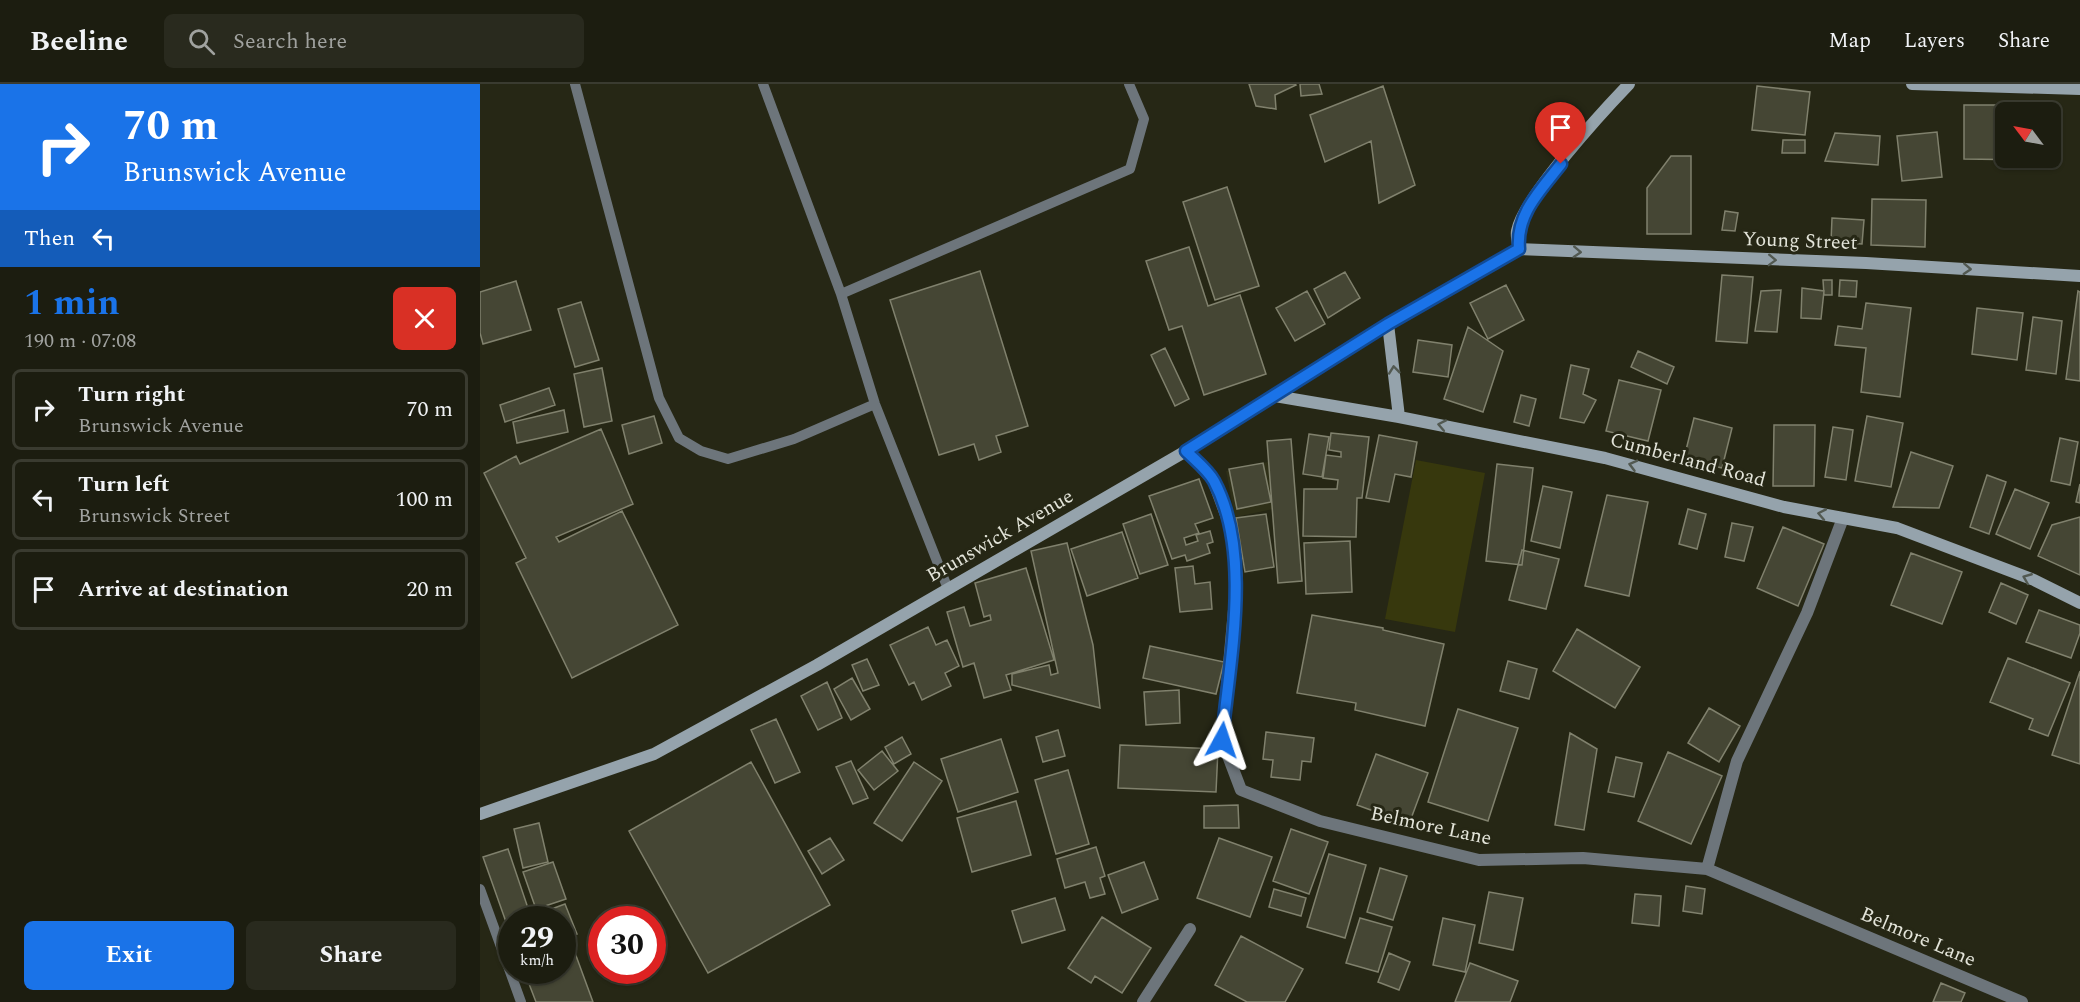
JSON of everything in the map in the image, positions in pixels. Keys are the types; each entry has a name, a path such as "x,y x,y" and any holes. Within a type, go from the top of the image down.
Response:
{"street":[{"path":"1519,249 1517,231 1536,195 1597,118 1629,84"},
{"path":"1912,84 2080,90"},
{"name":"Young Street","path":"1519,249 1866,263 2080,276"},
{"name":"Brunswick Avenue","path":"480,814 654,754 948,589 1186,451 1388,324 1519,249"},
{"path":"1388,324 1399,417"},
{"name":"Cumberland Road","path":"1275,396 1399,417 1605,458 1785,507 1897,528 2034,580 2080,603"},
{"name":"Belmore Lane","path":"1186,451 1213,480 1230,525 1237,577 1222,740 1241,790 1320,821 1479,860 1583,858 1707,869 2022,1002"},
{"path":"1707,869 1737,761 1807,613 1843,518"},
{"path":"1143,1002 1190,929"}],"lane":[{"path":"575,84 659,398 680,438 701,451 728,459 794,439 875,404"},
{"path":"763,84 841,294 875,404 948,589"},
{"path":"841,294 1130,169 1144,119 1129,84"},
{"path":"480,889 521,1002"}],"shaded area":[{"path":"1416,460 1485,473 1455,632 1385,619"},
{"path":"1268,462 1278,508 1235,517 1226,471"}],"building":[{"path":"1249,84 1296,85 1275,95 1276,109 1256,106"},
{"path":"1300,84 1319,84 1322,94 1301,96"},
{"path":"1383,86 1415,185 1379,203 1371,141 1325,162 1310,115"},
{"path":"1757,86 1810,92 1805,135 1752,130"},
{"path":"1964,105 1995,105 1995,159 1964,159"},
{"path":"1937,132 1942,177 1902,181 1897,136"},
{"path":"1835,133 1880,136 1878,165 1825,161"},
{"path":"1783,140 1805,140 1805,153 1782,153"},
{"path":"1671,156 1691,156 1691,234 1647,234 1647,188"},
{"path":"1227,187 1259,286 1215,300 1183,202"},
{"path":"1872,199 1926,200 1925,247 1871,245"},
{"path":"1725,211 1738,213 1735,231 1722,230"},
{"path":"1832,218 1864,220 1862,244 1831,242"},
{"path":"1189,247 1208,306 1240,295 1266,374 1204,395 1182,326 1169,330 1146,261"},
{"path":"980,271 1028,426 996,436 1001,452 979,460 974,444 939,455 890,300"},
{"path":"1345,272 1360,298 1328,318 1314,289"},
{"path":"1722,275 1753,277 1747,343 1716,341"},
{"path":"1823,280 1832,280 1832,295 1824,295"},
{"path":"1840,280 1857,281 1856,297 1839,296"},
{"path":"516,281 531,330 483,344 480,333 480,292"},
{"path":"1506,285 1524,320 1488,339 1470,303"},
{"path":"1802,288 1824,291 1821,319 1801,318"},
{"path":"1781,290 1777,332 1755,331 1761,291"},
{"path":"1307,291 1325,324 1295,341 1276,308"},
{"path":"2078,291 2080,292 2080,381 2066,379"},
{"path":"581,302 599,360 575,367 558,309"},
{"path":"1866,303 1911,308 1900,397 1861,392 1866,348 1835,345 1838,326 1862,329"},
{"path":"1977,308 2023,313 2017,360 1972,354"},
{"path":"2033,317 2062,321 2056,374 2026,370"},
{"path":"1468,327 1503,351 1483,412 1444,399"},
{"path":"1418,340 1452,345 1448,377 1413,372"},
{"path":"1165,348 1189,399 1175,406 1151,355"},
{"path":"1638,351 1674,367 1667,384 1631,367"},
{"path":"1571,365 1589,369 1583,394 1596,400 1584,423 1560,418"},
{"path":"602,368 612,421 584,427 574,374"},
{"path":"1619,380 1661,390 1648,441 1606,431"},
{"path":"549,388 555,405 505,422 500,405"},
{"path":"1521,395 1536,399 1529,426 1514,422"},
{"path":"564,410 568,432 517,443 513,422"},
{"path":"654,416 662,443 629,454 622,425"},
{"path":"1867,416 1903,423 1891,487 1855,481"},
{"path":"1694,418 1732,428 1722,468 1684,458"},
{"path":"1774,425 1815,425 1814,486 1773,486"},
{"path":"1833,427 1853,430 1846,480 1825,477"},
{"path":"601,429 633,504 556,537 559,542 622,511 678,625 572,678 516,563 526,558 484,473 516,456 520,464"},
{"path":"1331,433 1369,437 1362,498 1357,498 1356,537 1303,536 1304,489 1337,489 1338,480 1323,478 1326,455 1341,457 1341,452 1329,450"},
{"path":"1309,434 1329,437 1322,477 1303,474"},
{"path":"1379,435 1417,442 1411,477 1395,474 1389,502 1366,498"},
{"path":"2060,438 2078,442 2070,485 2051,481"},
{"path":"1291,439 1302,581 1278,583 1267,441"},
{"path":"1911,452 1953,466 1939,508 1893,507"},
{"path":"1263,463 1271,502 1237,509 1229,469"},
{"path":"1497,464 1533,468 1522,565 1486,561"},
{"path":"1987,475 2006,482 1989,534 1970,527"},
{"path":"1199,479 1213,518 1195,524 1199,533 1184,538 1186,545 1198,541 1196,535 1210,531 1213,542 1207,544 1210,553 1187,561 1185,555 1172,559 1149,496"},
{"path":"2080,484 2080,503 2076,502"},
{"path":"1543,486 1572,492 1560,548 1531,541"},
{"path":"2015,489 2049,503 2030,549 1996,534"},
{"path":"1607,495 1648,502 1629,596 1585,586"},
{"path":"1688,509 1706,514 1697,549 1679,544"},
{"path":"1151,514 1168,565 1140,574 1123,524"},
{"path":"1266,514 1274,567 1245,572 1236,518"},
{"path":"2080,517 2080,575 2038,556 2052,525"},
{"path":"1732,523 1753,527 1744,561 1725,557"},
{"path":"1783,527 1824,544 1798,606 1757,588"},
{"path":"1122,532 1138,578 1087,596 1071,549"},
{"path":"1350,541 1352,592 1306,594 1304,543"},
{"path":"1067,543 1093,645 1100,708 1012,685 1012,674 1049,665 1051,675 1058,673 1031,551"},
{"path":"1522,550 1559,559 1546,609 1509,600"},
{"path":"1911,553 1962,572 1942,624 1891,605"},
{"path":"1193,566 1195,584 1210,582 1212,609 1180,612 1175,568"},
{"path":"1026,568 1054,660 1006,675 1011,690 984,698 974,663 963,667 947,612 964,607 970,626 991,620 990,615 984,617 975,583"},
{"path":"2001,583 2028,595 2016,624 1989,612"},
{"path":"2039,610 2080,625 2080,633 2071,658 2026,642"},
{"path":"1312,615 1383,628 1383,630 1444,644 1425,726 1355,710 1356,703 1297,693"},
{"path":"928,627 936,645 947,640 959,666 945,673 951,686 922,700 914,682 909,685 890,645"},
{"path":"1577,629 1640,667 1615,708 1553,671"},
{"path":"1150,646 1224,662 1216,694 1143,678"},
{"path":"2008,658 2070,683 2048,736 2029,729 2033,719 1990,702"},
{"path":"867,659 879,685 863,691 852,665"},
{"path":"1508,661 1537,669 1529,699 1500,691"},
{"path":"2080,671 2080,764 2052,755"},
{"path":"852,678 870,709 851,720 834,689"},
{"path":"827,682 842,718 818,730 801,696"},
{"path":"1179,690 1180,723 1146,725 1144,692"},
{"path":"1709,708 1740,726 1719,762 1688,743"},
{"path":"1458,709 1518,728 1488,821 1428,802"},
{"path":"776,719 800,772 775,783 751,730"},
{"path":"1058,730 1065,756 1043,762 1036,737"},
{"path":"1266,732 1314,738 1311,762 1302,761 1300,780 1271,777 1273,760 1263,759"},
{"path":"1570,733 1597,749 1584,830 1555,825"},
{"path":"902,737 911,754 894,764 885,747"},
{"path":"1001,739 1018,792 958,812 941,759"},
{"path":"1120,745 1218,749 1216,792 1118,788"},
{"path":"882,751 898,771 874,790 858,770"},
{"path":"1668,752 1722,776 1691,844 1638,821"},
{"path":"1376,754 1428,773 1409,824 1357,805"},
{"path":"1616,757 1642,763 1634,797 1608,792"},
{"path":"851,761 868,798 853,804 836,767"},
{"path":"751,762 830,905 708,973 629,831"},
{"path":"914,762 942,781 902,841 874,823"},
{"path":"1068,770 1089,844 1056,854 1035,780"},
{"path":"1016,801 1031,855 972,872 957,818"},
{"path":"1238,805 1239,828 1204,828 1204,806"},
{"path":"539,823 548,862 523,868 514,829"},
{"path":"1291,829 1328,842 1309,894 1273,881"},
{"path":"830,838 844,860 822,874 808,851"},
{"path":"1219,838 1272,857 1250,917 1197,898"},
{"path":"1096,847 1105,876 1100,878 1105,894 1090,898 1085,882 1065,888 1057,859"},
{"path":"508,849 527,906 500,906 483,857"},
{"path":"1329,854 1366,865 1345,938 1307,927"},
{"path":"553,862 566,899 545,906 535,906 523,872"},
{"path":"1144,862 1158,899 1122,913 1108,875"},
{"path":"1380,868 1407,876 1393,920 1367,912"},
{"path":"1686,886 1705,889 1702,914 1683,911"},
{"path":"1274,889 1306,898 1301,916 1269,907"},
{"path":"1489,892 1523,898 1513,950 1479,943"},
{"path":"1635,894 1661,896 1659,926 1632,923"},
{"path":"1055,898 1065,930 1022,943 1012,911"},
{"path":"1102,917 1151,948 1122,993 1095,976 1091,983 1068,968"},
{"path":"1360,918 1392,927 1378,972 1346,963"},
{"path":"1443,918 1475,925 1465,972 1433,965"},
{"path":"1241,936 1303,969 1285,1002 1247,1002 1215,985"},
{"path":"1389,953 1410,962 1399,990 1378,982"},
{"path":"576,956 593,1002 536,1002 529,984 576,984"},
{"path":"1470,963 1518,981 1510,1002 1455,1002"},
{"path":"1941,983 1965,993 1961,1002 1933,1002"}],"route":[{"path":"1222,740 1237,577 1230,525 1213,480 1186,451 1388,324 1519,249 1517,231 1522,220 1536,195 1561,164"}]}
